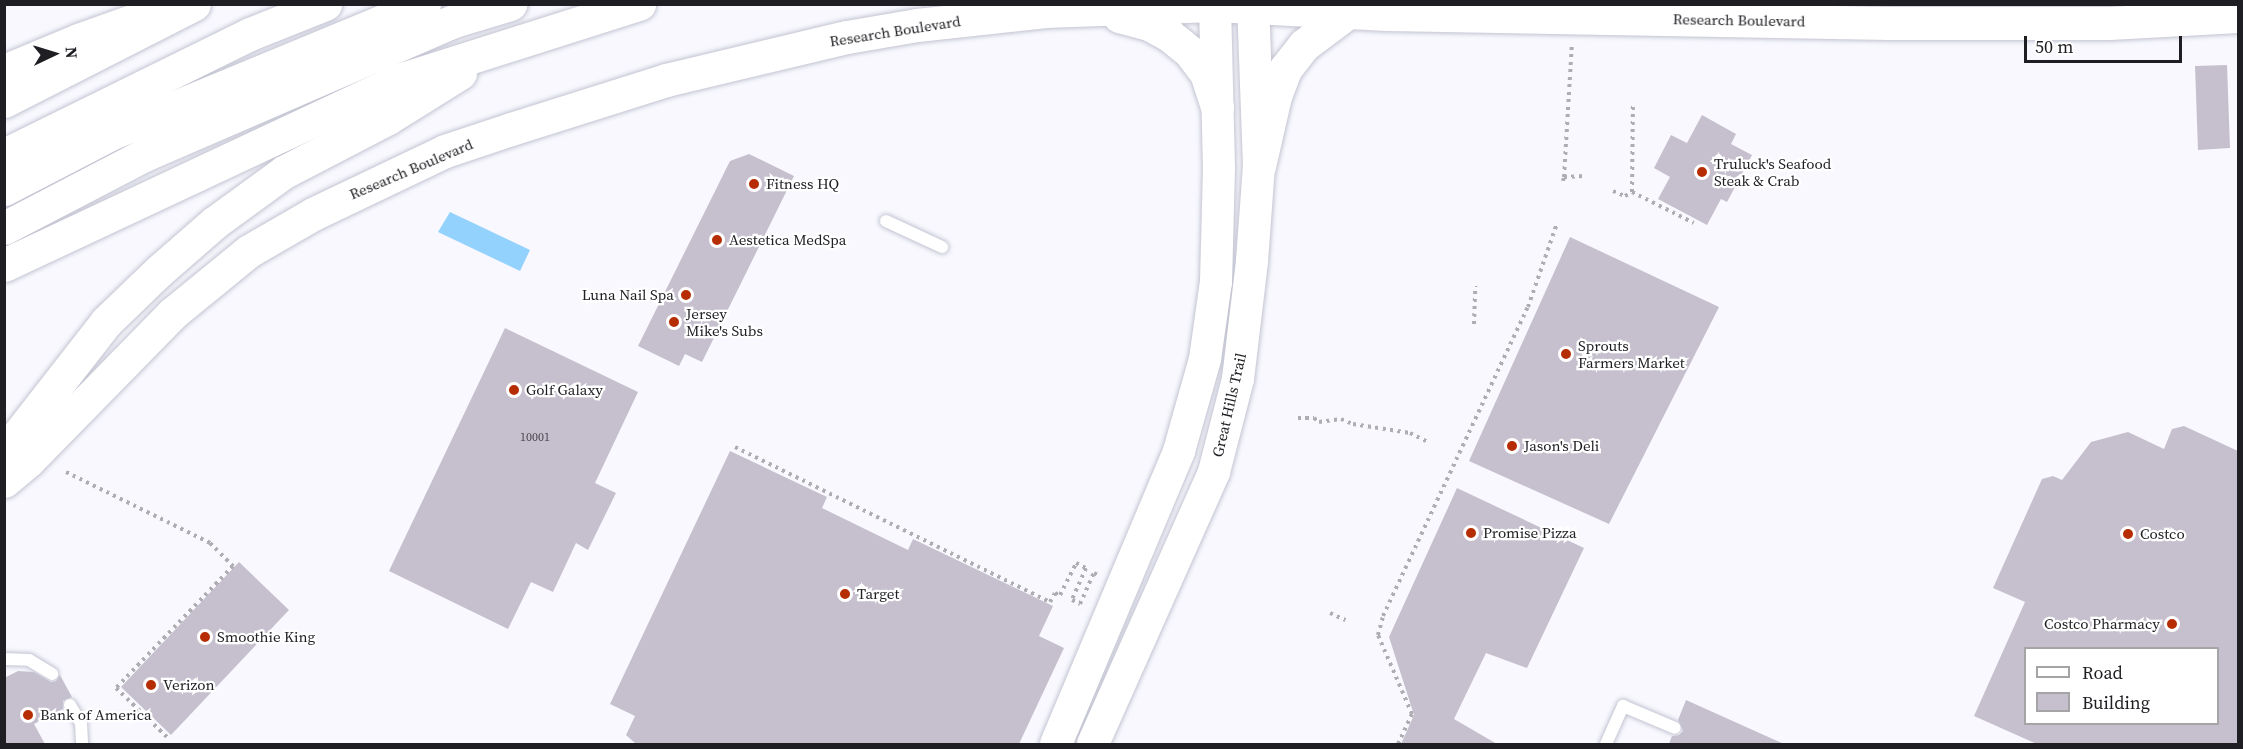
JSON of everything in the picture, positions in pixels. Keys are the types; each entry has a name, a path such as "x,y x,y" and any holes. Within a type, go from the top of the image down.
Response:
{"main road":[{"path":"4,71 78,40 178,4"},
{"path":"4,102 194,4"},
{"path":"4,155 250,34 326,4"},
{"path":"4,189 110,134 423,4"},
{"path":"4,228 144,154 454,21 510,4"},
{"path":"4,265 399,80 639,4"},
{"name":"Research Boulevard","path":"4,481 28,461 173,313 249,251 360,190 445,151 666,80 847,37 917,25 1045,11 1093,7 1215,5 1936,23 2109,23 2238,16"},
{"path":"1093,7 1149,24 1169,34 1190,52 1206,73 1217,107"},
{"path":"1259,166 1275,96 1286,68 1304,45 1367,10"},
{"path":"4,453 106,322 214,223 284,172 388,118 504,46"}],"street":[{"name":"Great Hills Trail","path":"1093,744 1137,578 1179,451 1205,359 1216,282 1219,168 1215,5"},
{"name":"Great Hills Trail","path":"1056,744 1137,578 1214,472 1238,379 1252,261 1259,166 1253,6"}],"lane":[{"path":"886,220 942,247"},
{"path":"4,659 29,660 52,674"},
{"path":"70,705 81,723 82,744"},
{"path":"1606,744 1623,706 1675,728"}],"path":[{"path":"1572,39 1564,179 1585,176"},
{"path":"1632,192 1633,103"},
{"path":"1613,191 1625,196 1632,192"},
{"path":"1632,192 1694,223"},
{"path":"1398,744 1412,714 1378,634 1383,616 1528,307 1556,226"},
{"path":"1474,286 1474,324"},
{"path":"1298,418 1314,418 1319,422 1341,419 1353,424 1410,434 1428,442"},
{"path":"735,447 1050,602 1055,593 1060,595 1076,563 1086,568 1072,600 1080,604 1094,573 1137,578"},
{"path":"66,472 210,543 233,566 116,688 169,739"},
{"path":"1330,613 1345,620"}],"water":[{"path":"450,212 530,250 520,271 438,232"}],"building":[{"path":"2227,65 2230,148 2198,150 2195,66"},
{"name":"Truluck's Seafood Steak & Crab","path":"1702,115 1736,134 1731,144 1752,155 1727,202 1721,199 1707,225 1658,199 1670,177 1654,168 1671,135 1687,143"},
{"path":"749,154 794,176 702,362 685,354 679,366 638,346 730,161"},
{"path":"1570,237 1719,307 1609,524 1469,461"},
{"path":"505,328 638,392 595,483 616,493 588,550 576,543 553,592 531,582 508,629 389,571"},
{"name":"Costco","path":"2184,426 2238,451 2238,744 2037,744 1974,716 2025,602 1993,588 2042,479 2053,476 2062,480 2091,442 2128,432 2164,449 2172,429"},
{"name":"Target","path":"730,451 827,497 822,508 908,550 913,539 1053,606 1039,636 1064,648 1019,744 636,744 626,735 635,716 610,704"},
{"path":"1457,488 1584,548 1527,668 1486,653 1454,719 1497,744 1401,744 1414,715 1389,637"},
{"path":"239,562 289,610 171,735 121,687"},
{"name":"Bank of America","path":"18,671 34,672 51,682 56,681 60,675 72,697 63,701 63,709 34,724 45,744 4,744 4,678"},
{"path":"1686,700 1784,744 1669,744 1672,736 1679,735 1683,731 1678,720"}],"place":[{"name":"Truluck's Seafood Steak & Crab","path":"1702,172"},
{"name":"Fitness HQ","path":"754,184"},
{"name":"Aestetica MedSpa","path":"717,240"},
{"name":"Luna Nail Spa","path":"686,295"},
{"name":"Jersey Mike's Subs","path":"674,322"},
{"name":"Sprouts Farmers Market","path":"1566,354"},
{"name":"Golf Galaxy","path":"514,390"},
{"name":"Jason's Deli","path":"1512,446"},
{"name":"Promise Pizza","path":"1471,533"},
{"name":"Costco","path":"2128,534"},
{"name":"Target","path":"845,594"},
{"name":"Costco Pharmacy","path":"2172,624"},
{"name":"Smoothie King","path":"205,637"},
{"name":"Verizon","path":"151,685"},
{"name":"Bank of America","path":"28,715"}]}
